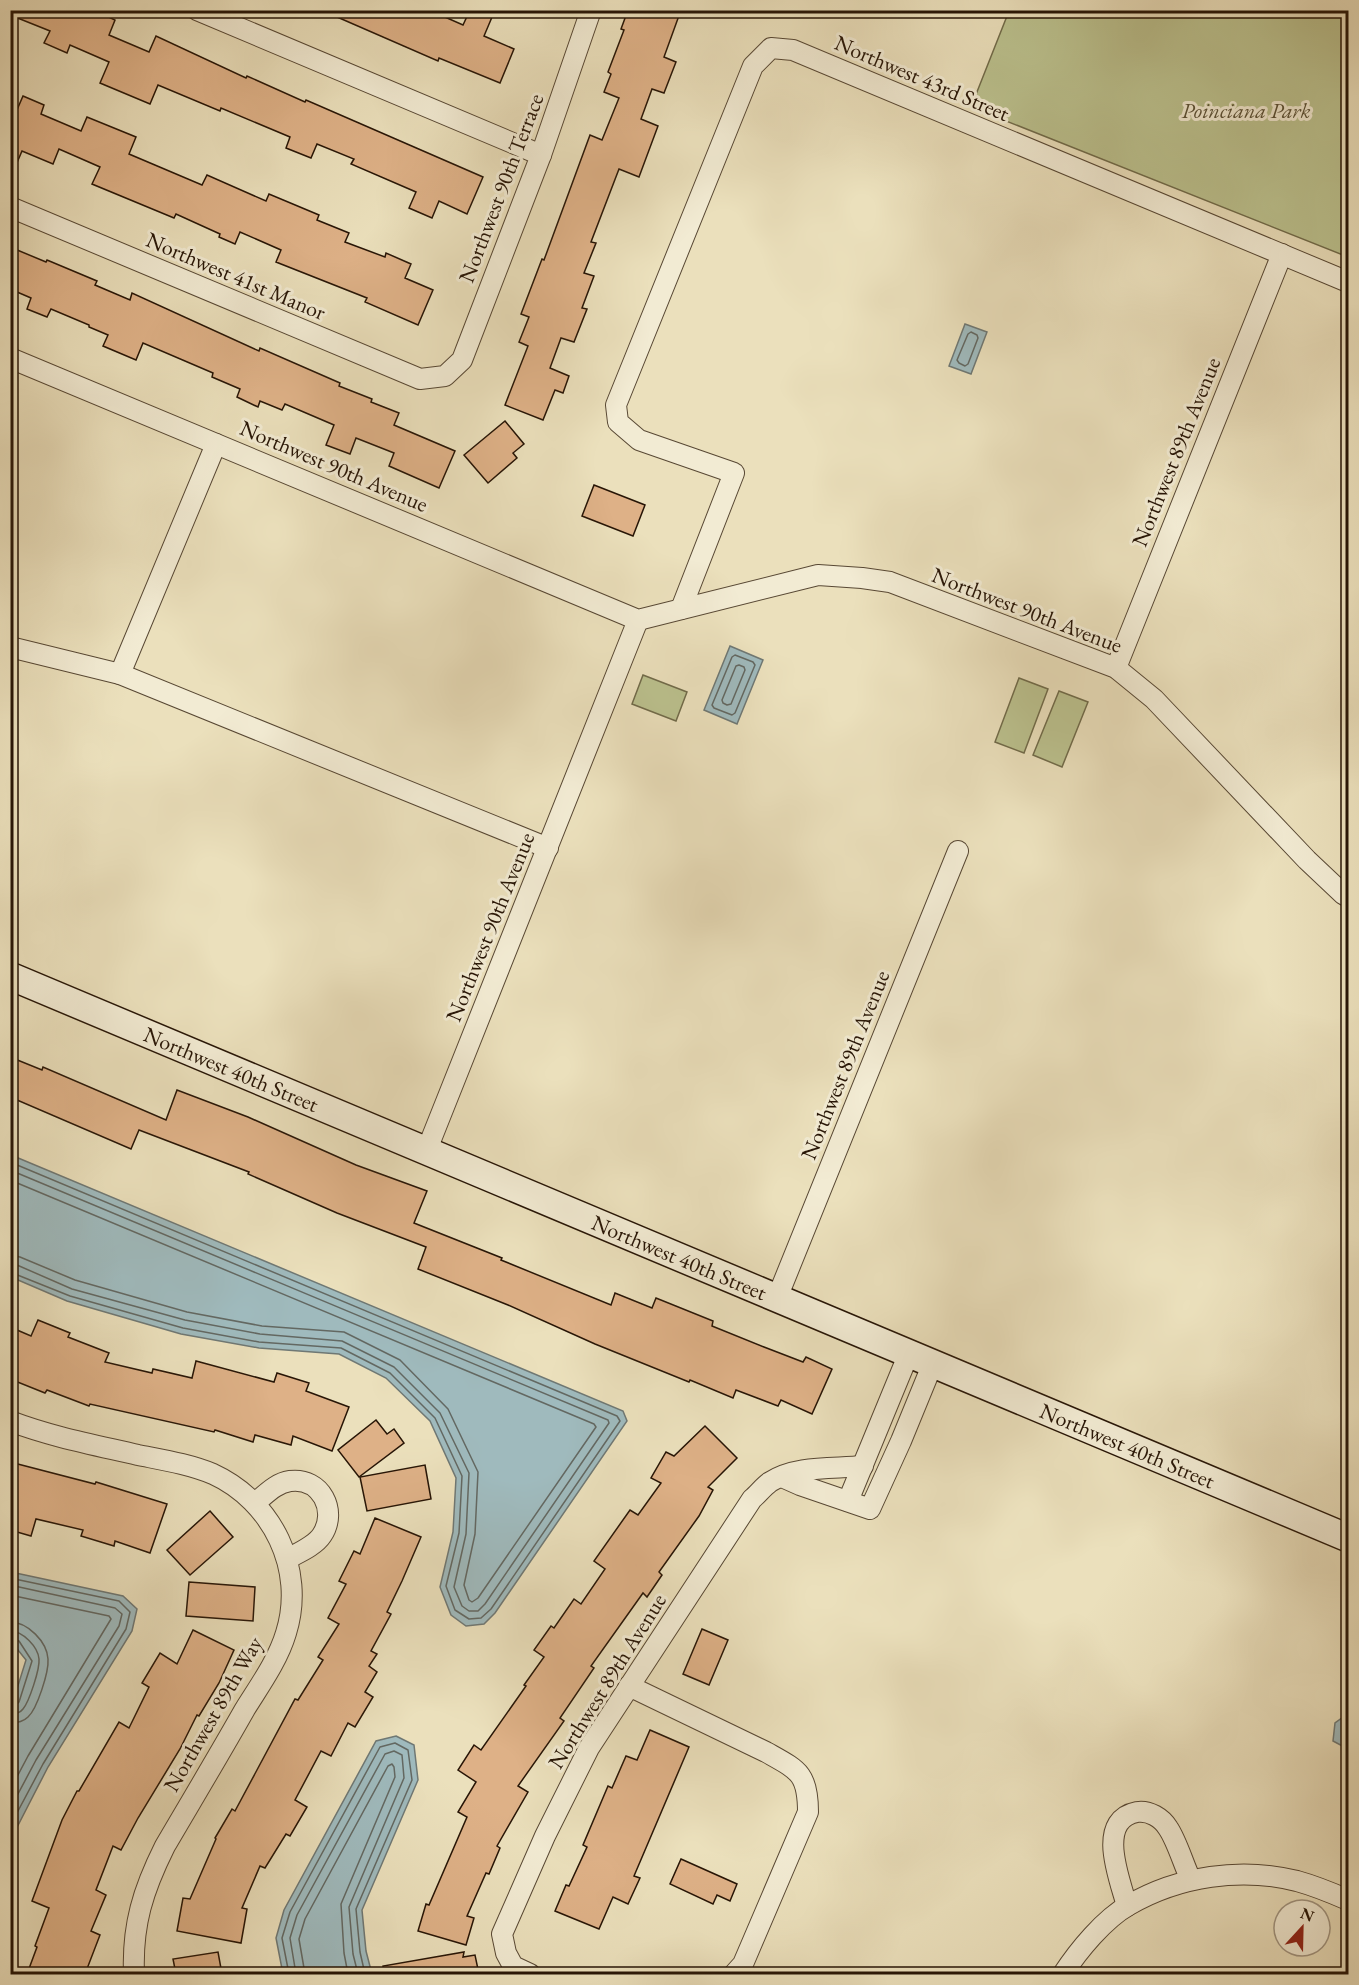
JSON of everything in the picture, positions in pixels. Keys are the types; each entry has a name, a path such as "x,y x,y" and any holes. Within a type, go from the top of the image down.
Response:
{"street":[{"path":"197,10 541,155"},
{"name":"Northwest 90th Terrace","path":"445,376 462,360 541,155 591,10"},
{"name":"Northwest 43rd Street","path":"681,609 734,473 639,440 618,422 616,405 753,66 771,48 793,50 1348,282"},
{"name":"Northwest 41st Manor","path":"10,207 420,379 445,376"},
{"name":"Northwest 89th Avenue","path":"1116,668 1282,254"},
{"name":"Northwest 90th Avenue","path":"10,358 638,620 818,574 862,578 890,582 1116,668 1154,699 1307,860 1348,897"},
{"path":"120,674 216,444"},
{"name":"Northwest 90th Avenue","path":"426,1152 638,620"},
{"path":"10,647 120,674 548,848"},
{"name":"Northwest 89th Avenue","path":"777,1298 958,851"},
{"name":"Northwest 40th Street","path":"10,976 1348,1538"},
{"path":"848,1501 863,1466 921,1358"},
{"path":"782,1477 870,1509 902,1441 921,1358"},
{"name":"Northwest 89th Way","path":"10,1421 76,1441 189,1465 213,1474 234,1486 255,1503 270,1522 290,1567 291,1612 286,1633 272,1662 165,1846 146,1887 135,1927 134,1974"},
{"name":"Northwest 89th Avenue","path":"521,1970 506,1953 502,1934 545,1836 588,1748 752,1499 770,1482 782,1477 814,1468 863,1466"},
{"path":"255,1503 274,1486 291,1481 318,1488 327,1502 328,1518 322,1535 310,1546 287,1559"},
{"path":"629,1686 766,1752 787,1764 804,1780 808,1797 808,1812 743,1964 734,1974"},
{"path":"1127,1906 1113,1844 1114,1831 1120,1820 1131,1813 1145,1811 1156,1816 1168,1828 1191,1880"},
{"path":"1063,1974 1084,1945 1127,1906 1158,1891 1191,1880 1226,1874 1263,1875 1297,1881 1348,1900"}],"green space":[{"name":"Poinciana Park","path":"1009,11 1348,11 1348,257 971,107"},
{"path":"643,675 687,692 676,721 632,704"},
{"path":"1019,678 1048,689 1024,753 995,742"},
{"path":"1059,691 1088,702 1062,767 1033,755"}],"water":[{"path":"965,324 987,332 971,374 949,366"},
{"path":"730,646 763,660 737,724 704,710"},
{"path":"11,1155 623,1411 627,1421 495,1613 484,1624 466,1626 451,1615 440,1587 453,1532 456,1478 430,1421 386,1378 339,1354 259,1348 181,1334 67,1301 11,1277"},
{"path":"11,1572 123,1596 137,1609 132,1631 48,1767 11,1839 11,1708 26,1660 11,1643"},
{"path":"1346,1715 1348,1717 1348,1749 1333,1741 1335,1723"},
{"path":"396,1736 414,1745 418,1780 362,1910 366,1951 372,1974 283,1974 276,1938 284,1910 376,1741"}],"building":[{"path":"10,10 94,10 115,20 109,35 149,52 156,36 246,78 247,76 305,102 306,100 483,177 467,214 439,201 432,218 409,208 416,192 351,164 354,159 317,144 311,158 286,148 290,137 158,85 150,104 100,83 109,62 70,45 67,53 44,43 50,31 10,15"},
{"path":"321,10 429,10 463,25 470,10 495,10 484,36 514,49 500,83 439,58 438,61"},
{"path":"628,10 681,10 664,57 676,62 664,93 652,89 641,119 658,126 639,177 619,169 591,242 596,243 584,273 594,276 582,308 587,309 574,342 561,338 550,368 569,376 563,393 555,390 543,420 505,405 528,346 519,342 529,317 521,314 542,259 544,260 590,135 602,140 619,98 604,92"},
{"path":"23,96 44,105 41,114 81,131 87,117 136,137 129,154 202,185 207,175 266,201 269,194 319,215 317,220 349,233 345,242 385,257 386,253 411,264 405,278 433,290 418,325 365,302 367,298 276,262 281,250 240,232 235,244 219,237 220,234 176,214 174,218 92,184 100,167 59,149 53,164 22,151 10,179 10,126"},
{"path":"10,247 97,281 95,285 130,300 132,293 259,351 260,348 340,383 339,386 399,413 394,425 455,451 439,488 389,466 394,453 356,438 350,454 326,445 334,425 285,404 282,410 260,401 258,407 237,397 240,389 212,377 213,373 143,343 136,360 103,346 108,335 89,325 51,309 47,317 27,309 31,298 10,289"},
{"path":"505,421 524,444 513,453 517,458 488,483 464,455"},
{"path":"594,485 645,505 633,536 582,516"},
{"path":"10,1057 42,1070 43,1067 166,1120 177,1090 248,1117 356,1165 427,1191 414,1223 611,1305 615,1293 652,1308 656,1298 713,1321 712,1326 764,1347 803,1362 806,1357 832,1369 812,1414 781,1400 778,1406 736,1390 733,1398 690,1380 689,1382 418,1269 426,1247 337,1213 248,1174 249,1172 139,1130 131,1149 10,1097"},
{"path":"38,1320 70,1333 68,1337 109,1353 105,1362 152,1373 153,1369 192,1378 196,1361 274,1382 277,1373 309,1383 306,1391 349,1407 332,1451 293,1436 291,1445 255,1435 253,1442 215,1430 214,1432 90,1404 89,1406 47,1390 45,1393 10,1379 10,1327 31,1336"},
{"path":"376,1420 387,1434 394,1429 404,1443 359,1477 338,1450"},
{"path":"705,1426 737,1458 708,1487 713,1490 699,1516 659,1572 662,1575 647,1597 643,1593 591,1666 594,1668 560,1718 564,1721 518,1786 528,1792 497,1846 500,1848 489,1874 486,1873 467,1916 474,1918 466,1945 418,1931 426,1904 429,1905 467,1817 458,1812 476,1782 458,1770 474,1745 481,1750 526,1686 524,1685 544,1657 534,1650 551,1626 554,1628 574,1599 581,1604 605,1569 594,1561 630,1510 638,1515 661,1483 651,1478 666,1452 674,1456"},
{"path":"10,1462 95,1484 96,1482 167,1504 150,1553 115,1541 114,1546 81,1536 83,1530 36,1519 31,1536 10,1530"},
{"path":"425,1465 431,1499 367,1511 360,1477"},
{"path":"210,1511 233,1537 190,1575 167,1550"},
{"path":"375,1518 421,1537 387,1612 391,1614 371,1651 377,1654 369,1666 377,1672 365,1692 373,1697 355,1727 348,1723 331,1756 321,1751 295,1800 307,1807 290,1836 286,1834 265,1868 260,1866 242,1908 247,1909 241,1943 177,1931 183,1898 190,1899 215,1838 232,1809 235,1811 295,1699 298,1700 323,1660 318,1657 339,1624 328,1618 346,1584 339,1581 354,1551 360,1554"},
{"path":"189,1582 255,1587 253,1621 186,1616"},
{"path":"702,1629 728,1640 709,1685 683,1674"},
{"path":"193,1630 234,1650 219,1683 199,1716 197,1715 180,1749 121,1850 113,1846 96,1890 106,1895 91,1931 100,1935 85,1974 27,1974 49,1908 32,1901 62,1820 119,1722 129,1728 149,1687 142,1683 160,1653 177,1664"},
{"path":"650,1730 689,1747 634,1876 640,1878 628,1904 613,1897 599,1929 555,1911 587,1847 583,1845 608,1786 612,1788 626,1756 637,1760"},
{"path":"681,1859 737,1884 730,1901 717,1895 713,1904 670,1884"},
{"path":"218,1952 222,1974 176,1974 173,1959"},
{"path":"464,1952 463,1957 475,1955 479,1974 384,1974 383,1966"}]}
